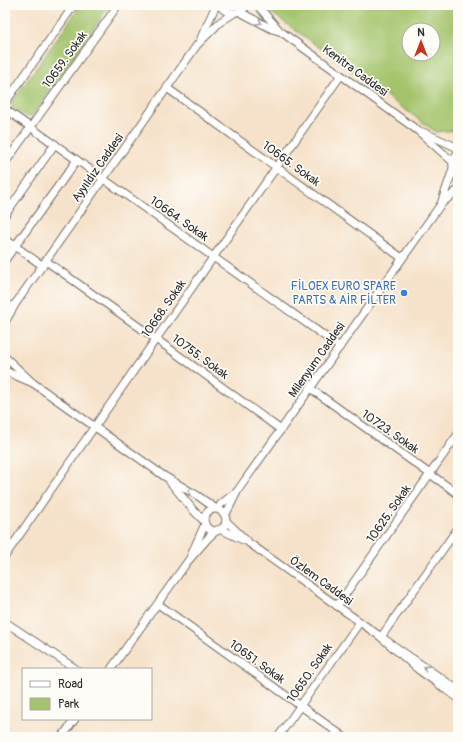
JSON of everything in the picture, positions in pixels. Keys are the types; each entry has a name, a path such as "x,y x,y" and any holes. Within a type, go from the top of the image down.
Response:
{"street":[{"name":"10659. Sokak","path":"5,102 74,5"},
{"name":"10659. Sokak","path":"5,163 118,5"},
{"name":"Ayyıldız Caddesi","path":"197,46 216,5"},
{"path":"219,5 228,12 237,12 272,29 280,31"},
{"name":"Ayyıldız Caddesi","path":"5,322 16,303 197,46 220,22 245,9 248,5"},
{"path":"257,5 280,31"},
{"name":"Kenitra Caddesi","path":"280,31 417,130"},
{"name":"10668. Sokak","path":"5,556 341,75"},
{"name":"10665. Sokak","path":"167,88 402,258"},
{"name":"10664. Sokak","path":"6,111 31,127 340,347"},
{"path":"417,130 458,148"},
{"path":"417,130 453,165 455,174 458,177"},
{"path":"5,215 55,144"},
{"path":"441,204 454,158 458,153"},
{"path":"5,260 77,160"},
{"path":"441,204 458,190"},
{"name":"Milenyum Caddesi","path":"238,490 441,204"},
{"name":"10755. Sokak","path":"5,239 45,263 156,339 281,430"},
{"name":"Ayyıldız Caddesi","path":"5,314 16,303"},
{"path":"5,357 34,382 164,476 198,496 216,509 222,511 226,518"},
{"path":"5,371 34,382"},
{"name":"10723. Sokak","path":"310,388 458,494"},
{"name":"10625. Sokak","path":"337,606 458,434"},
{"path":"164,476 210,529 218,530"},
{"path":"188,561 204,522 206,513 212,509 216,509 238,490"},
{"path":"112,668 188,561 209,537 225,524 226,518 238,490"},
{"name":"Özlem Caddesi","path":"226,518 249,543 458,690"},
{"path":"381,637 458,528"},
{"name":"Özlem Caddesi","path":"218,530 249,543"},
{"name":"10651. Sokak","path":"158,604 344,737"},
{"path":"5,622 74,668"},
{"name":"10650. Sokak","path":"278,737 360,622"},
{"name":"Özlem Caddesi","path":"381,637 419,670 458,698"},
{"path":"62,737 74,720"}],"green space":[{"path":"81,5 110,5 33,115 27,117 12,107 12,102"},
{"path":"266,5 458,5 458,130 436,132 270,12"}],"place":[{"name":"FİLOEX EURO SPARE PARTS & AİR FİLTER","path":"404,293"}]}
